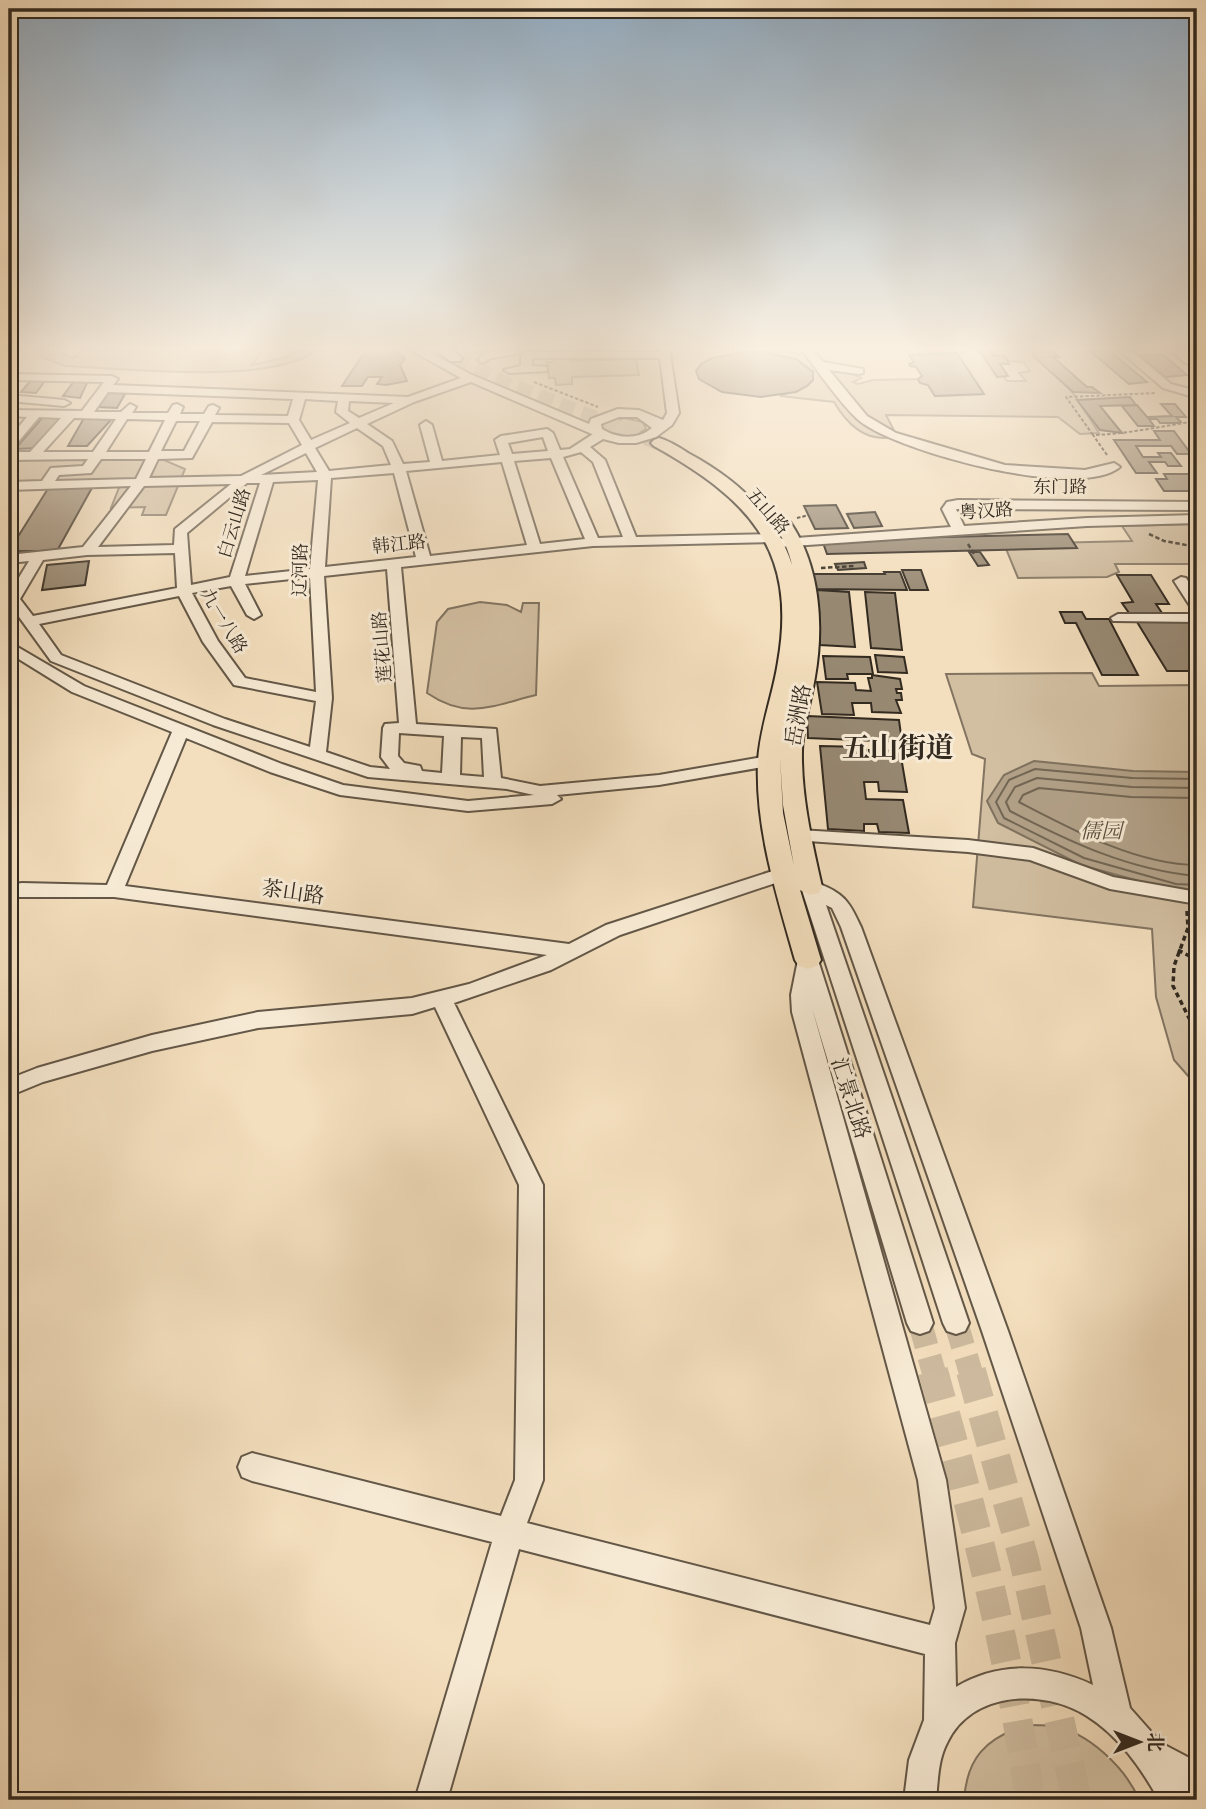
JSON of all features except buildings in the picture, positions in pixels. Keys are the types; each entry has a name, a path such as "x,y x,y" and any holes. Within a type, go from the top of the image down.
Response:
{"main road":[{"name":"五山路","path":"662,437 705,456 740,480 772,511 783,541"},
{"name":"岳洲路","path":"783,541 802,569 808,617 808,657 792,736 791,755 799,836 808,877"},
{"name":"岳洲路","path":"782,874 772,815 769,761 773,725 790,647 783,541"},
{"name":"汇景北路","path":"782,874 808,960"}],"street":[{"path":"9,445 21,431"},
{"path":"33,456 55,431"},
{"path":"46,485 55,471 87,470 113,431"},
{"path":"87,551 140,483 164,431"},
{"path":"9,456 188,455 200,431"},
{"path":"299,431 325,475"},
{"path":"9,559 87,551 181,548 180,532 244,480 340,431"},
{"path":"370,431 388,444 399,468 424,561"},
{"path":"428,431 437,465"},
{"path":"594,431 630,440 649,436 662,437"},
{"path":"660,431 662,437"},
{"path":"662,437 664,431"},
{"path":"885,431 910,443 1004,468 1036,473 1085,474 1114,467"},
{"path":"535,548 501,440 547,433 593,542"},
{"path":"9,486 268,479 437,465 573,452 598,433"},
{"path":"582,447 599,460 631,541"},
{"name":"辽河路","path":"317,755 324,698 317,573 325,475"},
{"name":"白云山路","path":"254,615 236,582 268,479"},
{"name":"东门路","path":"960,532 949,509 958,504 1197,506"},
{"name":"粤汉路","path":"783,541 1197,519"},
{"name":"韩江路","path":"30,621 236,582 535,548 593,542 783,541"},
{"name":"九一八路","path":"181,548 184,591 211,642 240,682 324,698"},
{"path":"38,557 13,599 56,658 219,722 368,772 500,782"},
{"name":"莲花山路","path":"394,564 408,727"},
{"path":"1181,581 1197,606"},
{"path":"1118,618 1197,618"},
{"path":"9,647 78,689 340,790 468,806 566,798 769,761"},
{"path":"500,782 490,733 391,727 389,757 398,767 500,782 540,791 659,780"},
{"path":"114,891 181,730"},
{"path":"451,775 453,730"},
{"path":"9,1088 37,1076 152,1043 258,1020 412,1006 544,965 613,930 782,874 808,877 839,904 869,975 996,1331 1096,1628 1116,1717"},
{"name":"汇景北路","path":"808,877 956,1323"},
{"name":"茶山路","path":"9,891 114,891 570,951"},
{"path":"808,960 801,995 802,1012 932,1480 950,1608 940,1643 940,1724"},
{"name":"汇景北路","path":"808,960 920,1323"},
{"path":"431,1800 509,1533 529,1480 531,1185 441,998"},
{"path":"252,1467 940,1643"},
{"path":"920,1800 922,1766 940,1724 959,1703 995,1684 1038,1682 1073,1691 1116,1717 1153,1756 1177,1800"},
{"path":"1153,1756 1197,1780"}],"lane":[{"path":"799,836 968,846 1032,854 1110,883 1191,898"}],"path":[{"path":"1090,431 1114,467"},
{"path":"1093,435 1133,431"},
{"path":"1135,521 1148,533 1164,541 1197,547"},
{"path":"802,569 854,566"},
{"path":"1191,898 1188,928 1178,950 1173,986 1197,1035"},
{"path":"1178,950 1197,960"}],"green space":[{"path":"611,431 641,431 636,434"},
{"path":"861,431 895,431 897,436 887,438"},
{"path":"1077,431 1099,433 1080,434"},
{"path":"150,454 185,469 166,515 142,515 145,507 111,508 120,485 9,489 9,457"},
{"path":"1197,524 1197,564 1115,564 1119,572 1107,577 1018,578 1004,544 1132,541 1122,526"},
{"path":"480,602 507,605 521,612 523,603 539,603 536,695 494,706 468,709 442,702 427,693 437,622 448,609"},
{"name":"儒园","path":"1092,673 1099,686 1197,685 1197,1086 1174,1060 1156,997 1152,929 973,907 985,759 972,754 946,674"},
{"path":"1025,1725 1053,1726 1092,1744 1115,1764 1139,1800 964,1800 969,1772 981,1752 999,1737"}],"water":[{"path":"1034,761 1133,771 1197,772 1197,892 1175,891 1081,865 998,823 987,801 1004,775"}],"tunnel":[{"path":"629,431 659,443"},
{"path":"920,1323 934,1373"},
{"path":"956,1323 971,1373"},
{"path":"933,1371 989,1584 1012,1691 1030,1800"},
{"path":"971,1371 1024,1560 1077,1800"}],"district":[{"name":"五山街道","path":"898,747"}]}
